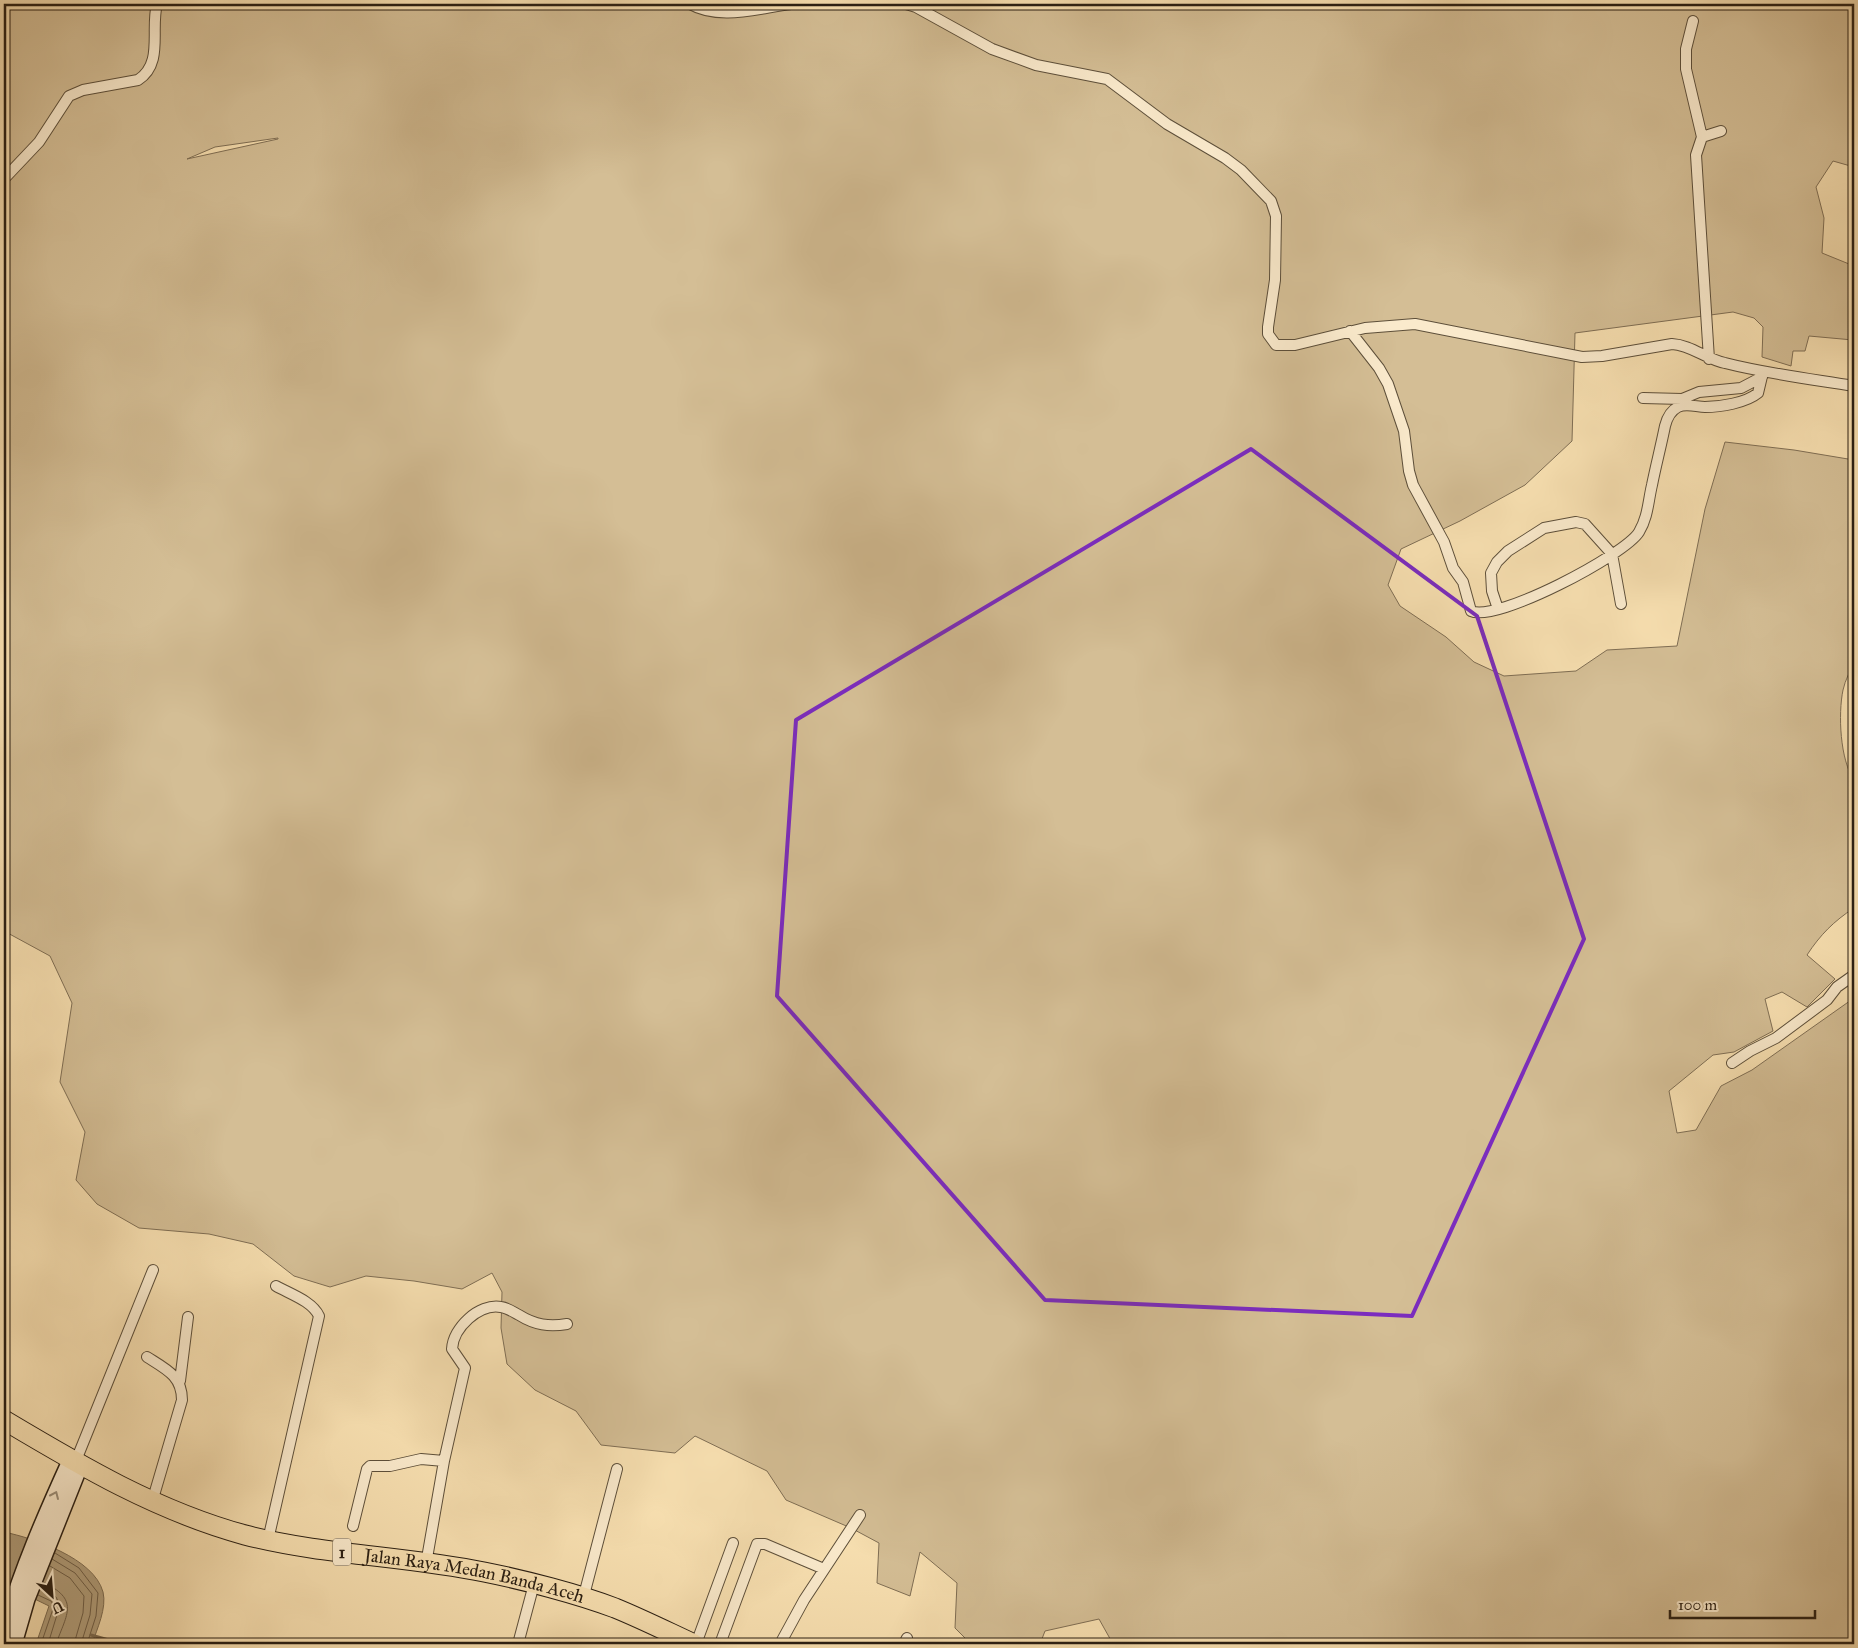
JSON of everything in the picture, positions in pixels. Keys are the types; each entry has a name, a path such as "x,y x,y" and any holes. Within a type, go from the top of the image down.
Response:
{"highway":[{"name":"Jalan Raya Medan Banda Aceh","path":"4,1420 75,1463 152,1502 200,1520 268,1540 484,1572 534,1584 614,1607 668,1639 695,1644"}],"street":[{"path":"4,179 40,142 69,96 83,90 138,80 146,75 154,54 157,4"},
{"path":"690,4 713,12 727,13 791,4"},
{"path":"906,4 916,7 992,49 1036,65 1107,79 1167,124 1225,158 1265,194 1276,216 1275,280 1268,327 1271,339 1276,345 1284,346 1350,331 1415,324 1582,357 1602,356 1678,344 1689,347 1709,359 1762,374 1854,386"},
{"path":"1693,22 1686,49 1686,69 1702,137 1696,155 1709,359"},
{"path":"1702,137 1721,131"},
{"path":"1350,331 1379,368 1388,384 1404,430 1409,471 1413,485 1444,542 1453,568 1463,582 1471,611 1480,613 1531,598 1562,583 1628,545 1644,523 1665,426 1671,412 1687,405 1716,406 1749,399 1758,393 1762,374"},
{"path":"1643,398 1682,399 1699,392 1741,388 1762,374"},
{"path":"1498,609 1492,591 1491,573 1497,562 1515,546 1544,528 1563,524 1585,524 1612,554 1620,604"},
{"path":"1732,1063 1750,1051 1776,1038 1826,1000 1837,988 1854,975"},
{"path":"4,1630 21,1597 46,1531 154,1270"},
{"path":"268,1540 319,1316 316,1309 308,1303 276,1286"},
{"path":"426,1564 444,1461 465,1368 452,1349 452,1343 462,1326 471,1317 482,1311 500,1306 539,1325 552,1327 567,1324"},
{"path":"152,1502 182,1400 180,1381 188,1317"},
{"path":"148,1357 180,1381"},
{"path":"353,1526 370,1466 390,1466 421,1459 444,1461"},
{"path":"583,1598 617,1469"},
{"path":"780,1644 824,1569 860,1515"},
{"path":"695,1644 733,1543"},
{"path":"720,1644 757,1544 765,1544 824,1569"},
{"path":"518,1644 534,1584"},
{"path":"14,1644 21,1597"}],"highlighted area":[{"path":"1251,449 1477,616 1584,939 1412,1316 1045,1300 777,996 796,720"}],"shaded area":[{"path":"4,4 1854,4 1854,167 1833,161 1816,187 1824,218 1822,253 1854,266 1854,348 1853,340 1809,336 1805,351 1793,351 1791,366 1762,357 1763,327 1754,318 1733,312 1575,333 1572,441 1525,485 1460,521 1401,549 1388,585 1400,606 1446,637 1474,662 1504,676 1576,671 1607,650 1677,646 1705,509 1725,442 1794,450 1854,460 1854,661 1845,683 1841,700 1841,736 1846,761 1854,780 1854,908 1828,929 1807,955 1835,979 1807,1007 1782,992 1765,999 1773,1031 1734,1052 1713,1055 1669,1091 1677,1133 1696,1130 1721,1086 1752,1070 1854,998 1854,1644 1113,1644 1099,1619 1045,1631 1040,1644 971,1644 955,1628 957,1583 920,1552 910,1596 877,1583 879,1543 851,1528 786,1500 767,1471 695,1436 675,1453 601,1445 576,1411 535,1390 507,1364 501,1328 502,1292 492,1273 462,1289 366,1276 330,1287 294,1276 253,1244 209,1234 139,1228 97,1204 76,1180 85,1132 60,1082 72,1003 50,956 4,931","holes":["278,139 187,159 215,147"]}],"water":[{"path":"4,1532 30,1539 61,1552 88,1569 97,1580 103,1592 104,1605 92,1644 36,1644 49,1606 4,1584"}],"waterway":[{"path":"91,1635 123,1644"}]}
